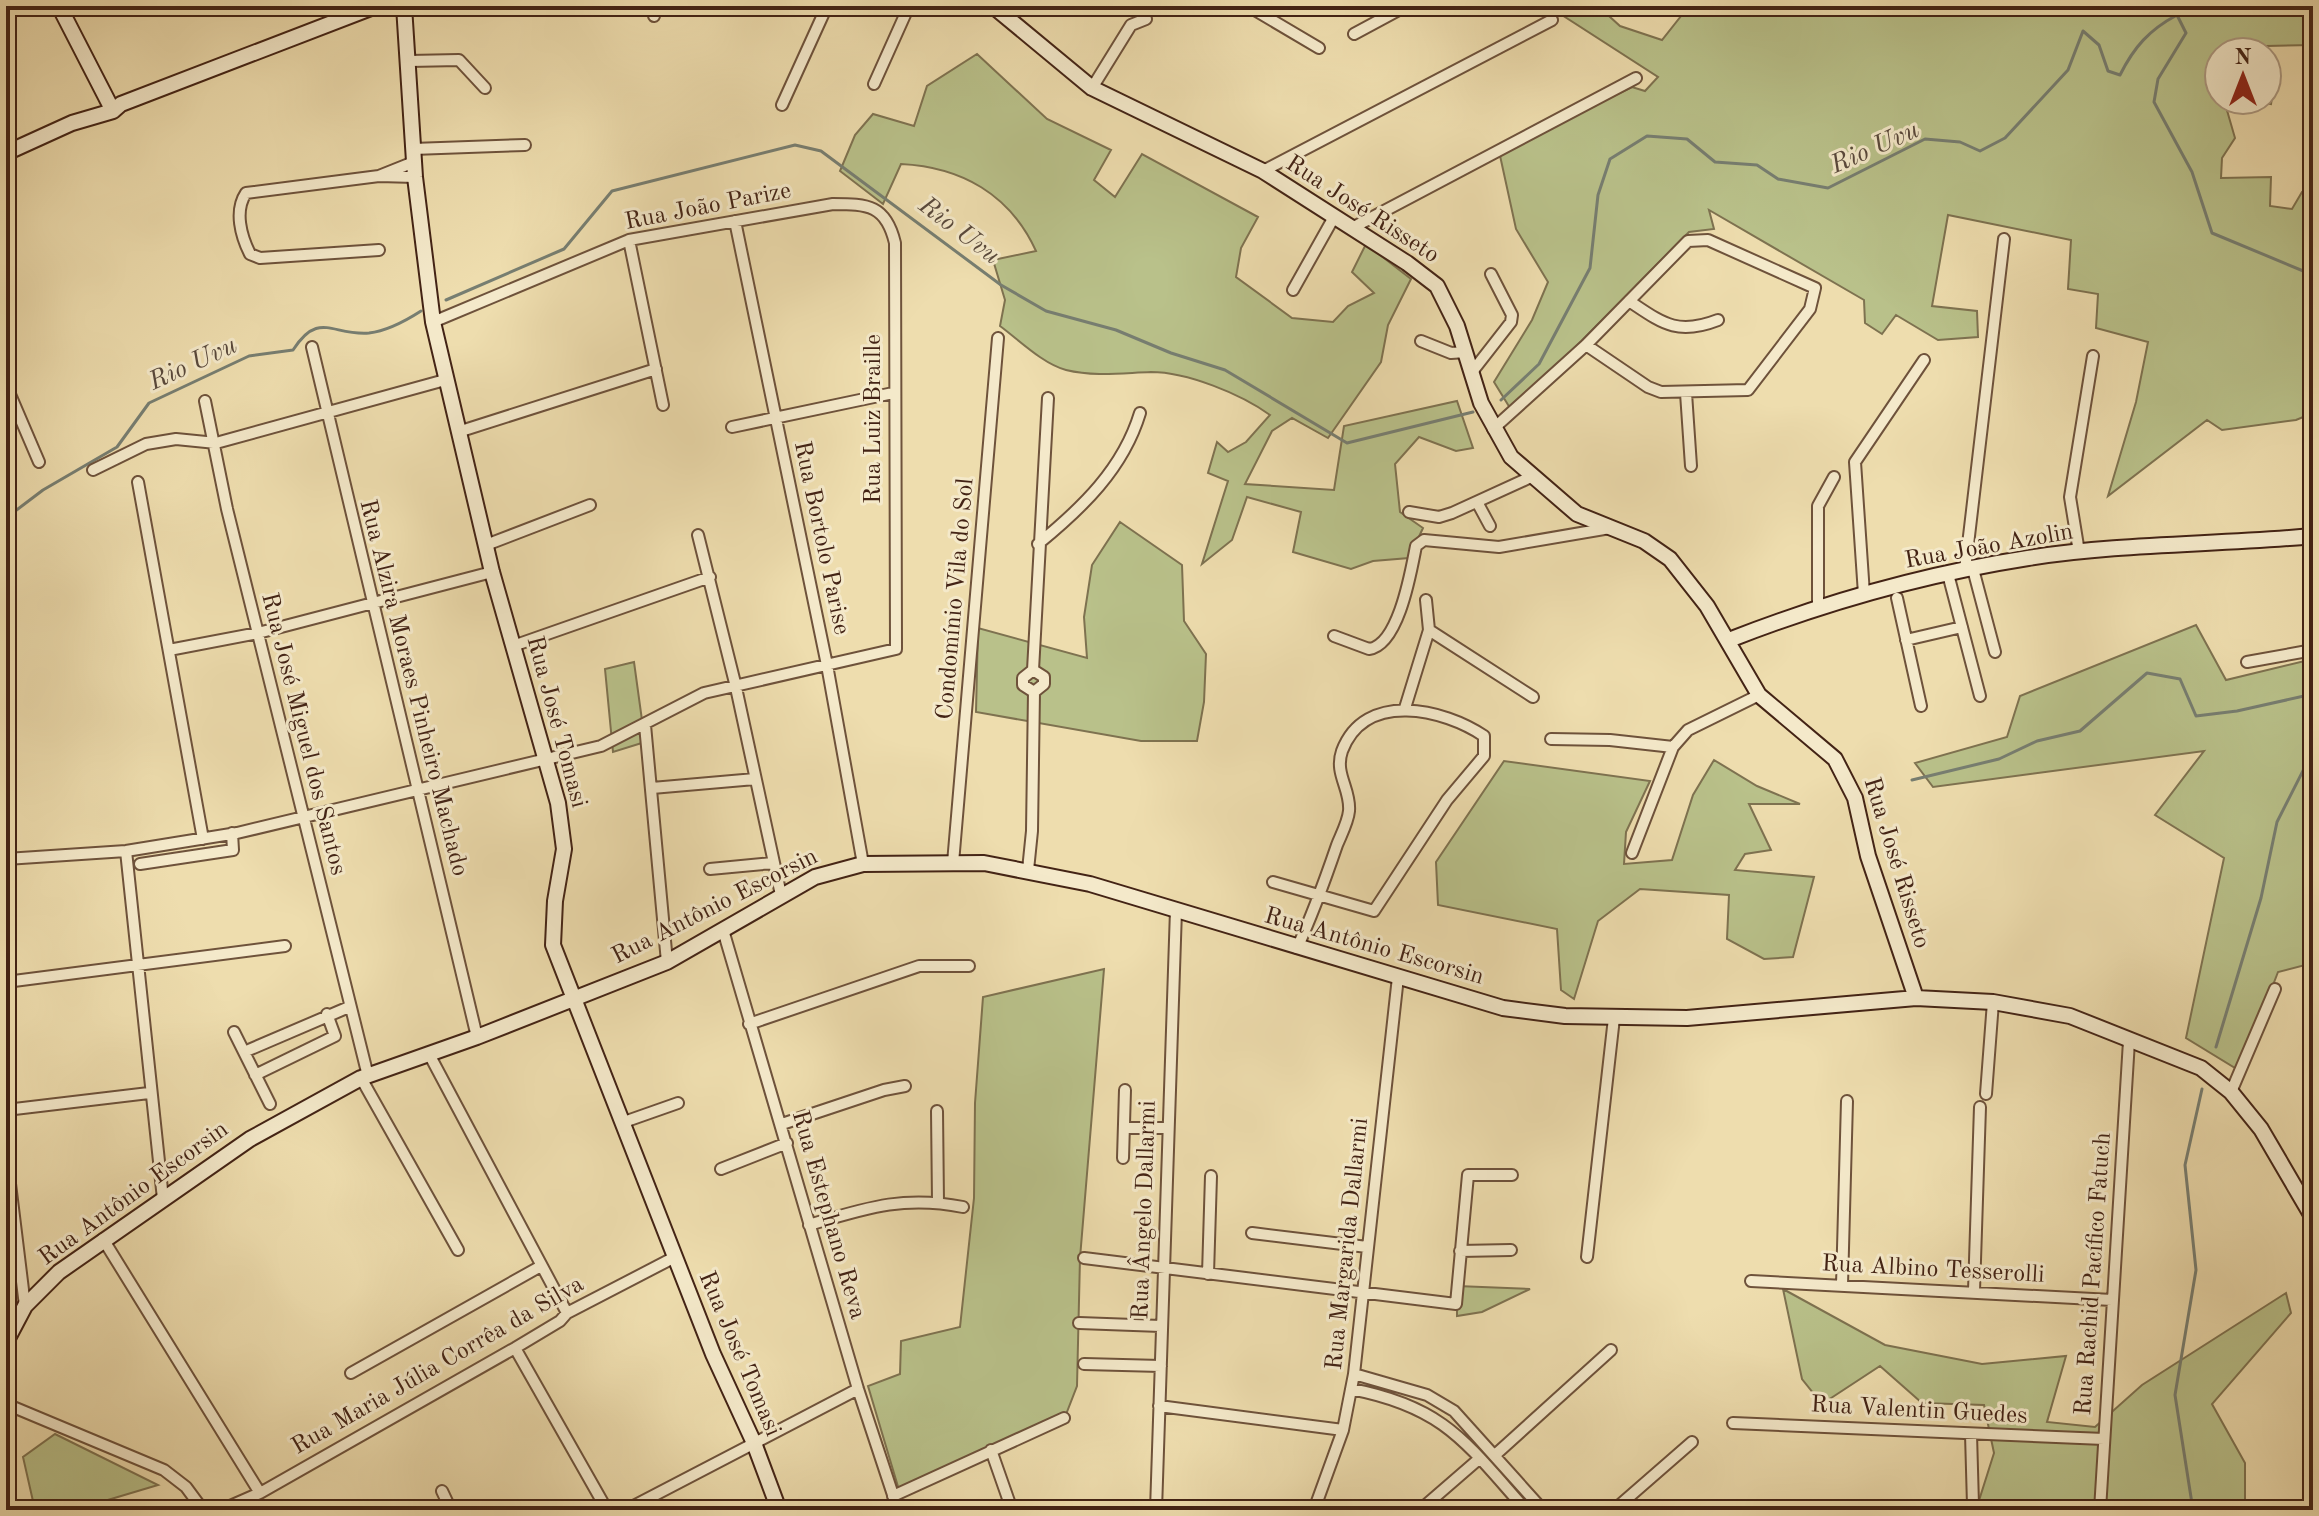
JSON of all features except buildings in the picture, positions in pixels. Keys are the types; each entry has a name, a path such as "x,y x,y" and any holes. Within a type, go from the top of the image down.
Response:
{"main road":[{"path":"59,6 113,111"},
{"path":"6,153 72,123 113,111 121,104 357,9 376,6"},
{"name":"Rua José Tomasi","path":"404,6 414,163 433,322 492,572 558,803 564,849 555,901 553,945 577,999 713,1354 754,1443 779,1510"},
{"name":"Rua José Risseto","path":"993,6 1092,88 1263,171 1437,286 1447,301 1493,429 1511,457 1577,514 1614,527 1670,559 1729,640 1759,695 1835,759 1846,775 1855,798 1868,856 1916,998"},
{"name":"Rua João Azolin","path":"1729,640 1818,607 1969,570 2079,552 2313,536"},
{"name":"Rua Antônio Escorsin","path":"6,1342 25,1306 59,1272 250,1139 364,1077 477,1037 667,962 815,877 863,864 953,863 1028,870 1090,884 1503,1008 1614,1018 1687,1018 1916,998 1993,1002 2070,1016 2201,1068 2231,1092 2261,1129 2313,1218"}],"street":[{"path":"782,105 827,6"},
{"path":"874,84 909,6"},
{"path":"1248,6 1319,48"},
{"path":"1354,34 1406,6"},
{"path":"1092,88 1131,25 1146,19"},
{"path":"1263,171 1552,20"},
{"path":"409,61 459,60 467,65 485,88"},
{"path":"1352,228 1636,78"},
{"path":"379,250 260,258 250,254 242,237 240,202 246,193 379,176 414,163 525,145"},
{"name":"Rua João Parize","path":"433,322 629,240 833,204 863,204"},
{"name":"Rua Luiz Braille","path":"827,665 896,649 895,243 890,223 863,204"},
{"path":"1293,290 1334,217"},
{"name":"Rua Bortolo Parise","path":"735,221 827,665 863,864"},
{"path":"1995,652 1969,570 2004,239"},
{"path":"629,240 663,405"},
{"path":"1493,429 1586,345 1688,241 1724,246 1815,288 1810,309 1748,390 1686,393 1648,387 1586,345"},
{"path":"1472,372 1511,322 1512,315 1491,274"},
{"path":"1629,301 1666,326 1703,326 1718,320"},
{"name":"Condomínio Vila do Sol","path":"953,863 998,338"},
{"path":"1421,341 1451,353 1466,352"},
{"name":"Rua Alzira Moraes Pinheiro Machado","path":"312,347 477,1037"},
{"path":"2079,552 2070,497 2093,356"},
{"path":"1864,594 1855,462 1924,360"},
{"path":"458,432 656,369"},
{"path":"93,470 146,444 176,439 216,443 445,380"},
{"path":"6,385 39,462"},
{"path":"732,427 893,393"},
{"path":"1686,393 1691,466"},
{"path":"1028,870 1032,831 1034,692 1044,684 1044,677 1033,670 1048,398"},
{"name":"Rua José Miguel dos Santos","path":"205,401 227,509 364,1077 458,1250"},
{"path":"1038,544 1069,519 1120,459 1140,413"},
{"path":"1409,512 1439,517 1531,477"},
{"path":"1818,607 1818,506 1834,477"},
{"path":"138,482 203,839"},
{"path":"1477,502 1490,526"},
{"path":"486,545 590,505"},
{"path":"1334,636 1369,649 1380,644 1405,603 1416,546 1424,540 1499,547 1614,527"},
{"path":"698,535 735,683 781,895"},
{"path":"169,650 258,633 492,572"},
{"path":"1948,574 1980,696"},
{"path":"513,646 710,577"},
{"path":"1897,598 1921,706"},
{"path":"1405,708 1429,630 1426,600"},
{"path":"1906,640 1962,627"},
{"path":"1429,630 1533,697"},
{"path":"2247,662 2313,650"},
{"path":"6,859 126,851 203,839 545,760 601,746 704,693 735,683 827,665"},
{"path":"1632,853 1673,747 1688,730 1759,695"},
{"path":"1273,882 1320,896 1374,911 1447,800 1484,756 1484,736 1463,722 1405,708 1390,710 1350,736 1342,752 1338,772 1349,811 1320,896 1297,948"},
{"path":"645,725 667,962"},
{"path":"1551,739 1610,740 1673,747"},
{"path":"652,788 755,779"},
{"path":"140,864 233,850 232,833"},
{"path":"126,851 149,1093 163,1199"},
{"path":"710,869 773,863"},
{"name":"Rua Ângelo Dallarmi","path":"1156,1510 1176,910"},
{"name":"Rua Estephano Reva","path":"723,930 858,1389 898,1510"},
{"path":"6,982 285,946"},
{"path":"749,1024 909,969 969,966"},
{"name":"Rua Margarida Dallarmi","path":"1314,1510 1343,1430 1354,1374 1398,977"},
{"path":"2231,1092 2275,989"},
{"path":"1986,1094 1993,1002"},
{"path":"244,1052 349,1007"},
{"path":"255,1075 335,1036 327,1014"},
{"path":"1587,1257 1614,1018"},
{"path":"234,1032 270,1104"},
{"name":"Rua Rachid Pacífico Fatuch","path":"2100,1510 2129,1041"},
{"path":"429,1054 567,1313"},
{"path":"782,1124 905,1086"},
{"path":"1123,1158 1125,1090"},
{"path":"6,1110 149,1093"},
{"path":"1842,1285 1847,1101"},
{"path":"624,1122 678,1103"},
{"path":"1974,1291 1980,1107"},
{"path":"937,1111 938,1202"},
{"path":"1125,1128 1168,1128"},
{"path":"721,1169 787,1143"},
{"path":"6,1151 25,1306"},
{"path":"1084,1258 1456,1304 1468,1175 1512,1175"},
{"path":"1208,1274 1211,1176"},
{"path":"809,1225 883,1203 938,1202 963,1207"},
{"path":"1252,1233 1367,1247"},
{"path":"103,1239 260,1493"},
{"path":"1460,1251 1511,1250"},
{"name":"Rua Maria Júlia Corrêa da Silva","path":"221,1510 260,1493 515,1348 560,1321 567,1313 675,1257"},
{"path":"351,1373 541,1266"},
{"name":"Rua Albino Tesserolli","path":"1751,1281 2112,1300"},
{"path":"1079,1323 1161,1326"},
{"path":"515,1348 607,1510"},
{"path":"1495,1455 1611,1350"},
{"path":"1084,1364 1161,1366"},
{"path":"1354,1374 1410,1389 1454,1411 1543,1510"},
{"path":"626,1510 858,1389"},
{"path":"1351,1389 1405,1403 1437,1417 1480,1458 1524,1508 1530,1497"},
{"path":"1405,1403 1410,1389"},
{"path":"6,1404 164,1470 186,1487 203,1510"},
{"path":"1159,1406 1343,1430"},
{"path":"893,1496 1064,1418"},
{"name":"Rua Valentin Guedes","path":"1733,1423 2104,1439"},
{"path":"1969,1510 1973,1505 1971,1434"},
{"path":"1614,1510 1692,1442"},
{"path":"991,1450 1012,1510"},
{"path":"1420,1510 1480,1458"},
{"path":"442,1491 451,1510"}],"green space":[{"path":"1548,6 1598,6 1620,26 1662,40 1689,6 2313,6 2313,45 2283,46 2283,36 2203,36 2203,116 2229,116 2235,138 2222,158 2221,178 2271,177 2270,206 2292,209 2302,192 2313,185 2313,413 2296,420 2222,430 2207,420 2108,496 2136,402 2148,342 2096,328 2098,294 2068,289 2071,240 1948,215 1932,306 1977,311 1978,337 1938,340 1896,315 1882,334 1865,323 1864,300 1709,210 1714,229 1689,232 1546,377 1510,408 1494,382 1532,320 1548,282 1516,229 1499,151 1632,87 1645,91 1658,77"},
{"path":"977,54 1047,119 1111,150 1094,180 1115,197 1142,154 1258,217 1241,248 1236,277 1292,318 1333,322 1348,306 1374,293 1352,272 1366,244 1411,279 1388,325 1381,362 1328,438 1292,418 1272,431 1245,484 1334,490 1344,426 1457,401 1473,448 1456,451 1419,437 1395,464 1400,512 1423,528 1409,558 1373,561 1351,569 1293,552 1301,512 1247,497 1232,540 1202,564 1228,481 1208,473 1217,442 1228,452 1246,442 1270,415 1229,392 1181,376 1151,372 1087,373 1066,370 1049,363 1000,326 1005,300 993,260 1036,251 1025,231 998,199 981,187 944,171 901,164 883,204 840,171 855,135 873,114 914,126 927,86"},
{"path":"1120,522 1182,565 1184,621 1206,654 1204,702 1197,741 1141,741 976,712 978,628 1087,658 1084,617 1092,565"},
{"path":"2196,625 2226,680 2313,659 2313,963 2278,972 2240,1071 2186,1038 2224,858 2155,815 2204,751 1933,787 1915,763 2007,737 2020,696"},
{"path":"634,662 645,742 613,752 605,669"},
{"path":"1714,760 1757,786 1800,804 1749,804 1771,850 1745,854 1735,870 1814,877 1793,957 1764,959 1727,939 1729,895 1640,889 1598,921 1574,999 1561,990 1557,929 1438,905 1436,862 1504,761 1650,781 1626,832 1624,864 1672,860 1693,795"},
{"path":"1104,969 1080,1258 1077,1386 1065,1417 899,1490 868,1386 900,1374 901,1341 960,1327 974,1198 975,1103 983,997"},
{"path":"1457,1286 1530,1289 1482,1312 1457,1316"},
{"path":"1783,1289 1885,1345 1982,1364 2066,1356 2047,1422 2095,1427 2142,1385 2286,1293 2291,1313 2212,1404 2245,1463 2245,1510 1976,1510 1994,1453 1984,1405 1922,1403 1880,1366 1822,1404 1802,1379"},
{"path":"55,1434 158,1485 91,1505 92,1510 35,1510 23,1457"}],"waterway":[{"name":"Rio Uvu","path":"1501,400 1539,364 1590,268 1598,195 1610,159 1647,136 1687,139 1715,162 1757,165 1778,179 1828,188 1925,139 1960,142 1980,151 2005,138 2068,70 2083,31 2099,45 2108,71 2120,75 2143,40 2177,15 2186,33 2158,79 2154,102 2192,172 2212,233 2313,275"},
{"name":"Rio Uvu","path":"446,300 564,249 612,191 795,145 821,151 1001,285 1046,311 1116,330 1171,353 1225,370 1347,443 1473,412"},
{"name":"Rio Uvu","path":"6,518 43,490 117,447 149,403 249,356 293,350 302,338 319,328 376,332 421,311"},
{"path":"1912,780 1999,759 2037,741 2080,731 2147,673 2180,679 2196,716 2237,711 2313,694"},
{"path":"2216,1047 2261,898 2277,822 2313,751"},
{"path":"2193,1510 2175,1395 2196,1270 2185,1165 2202,1089"}]}
